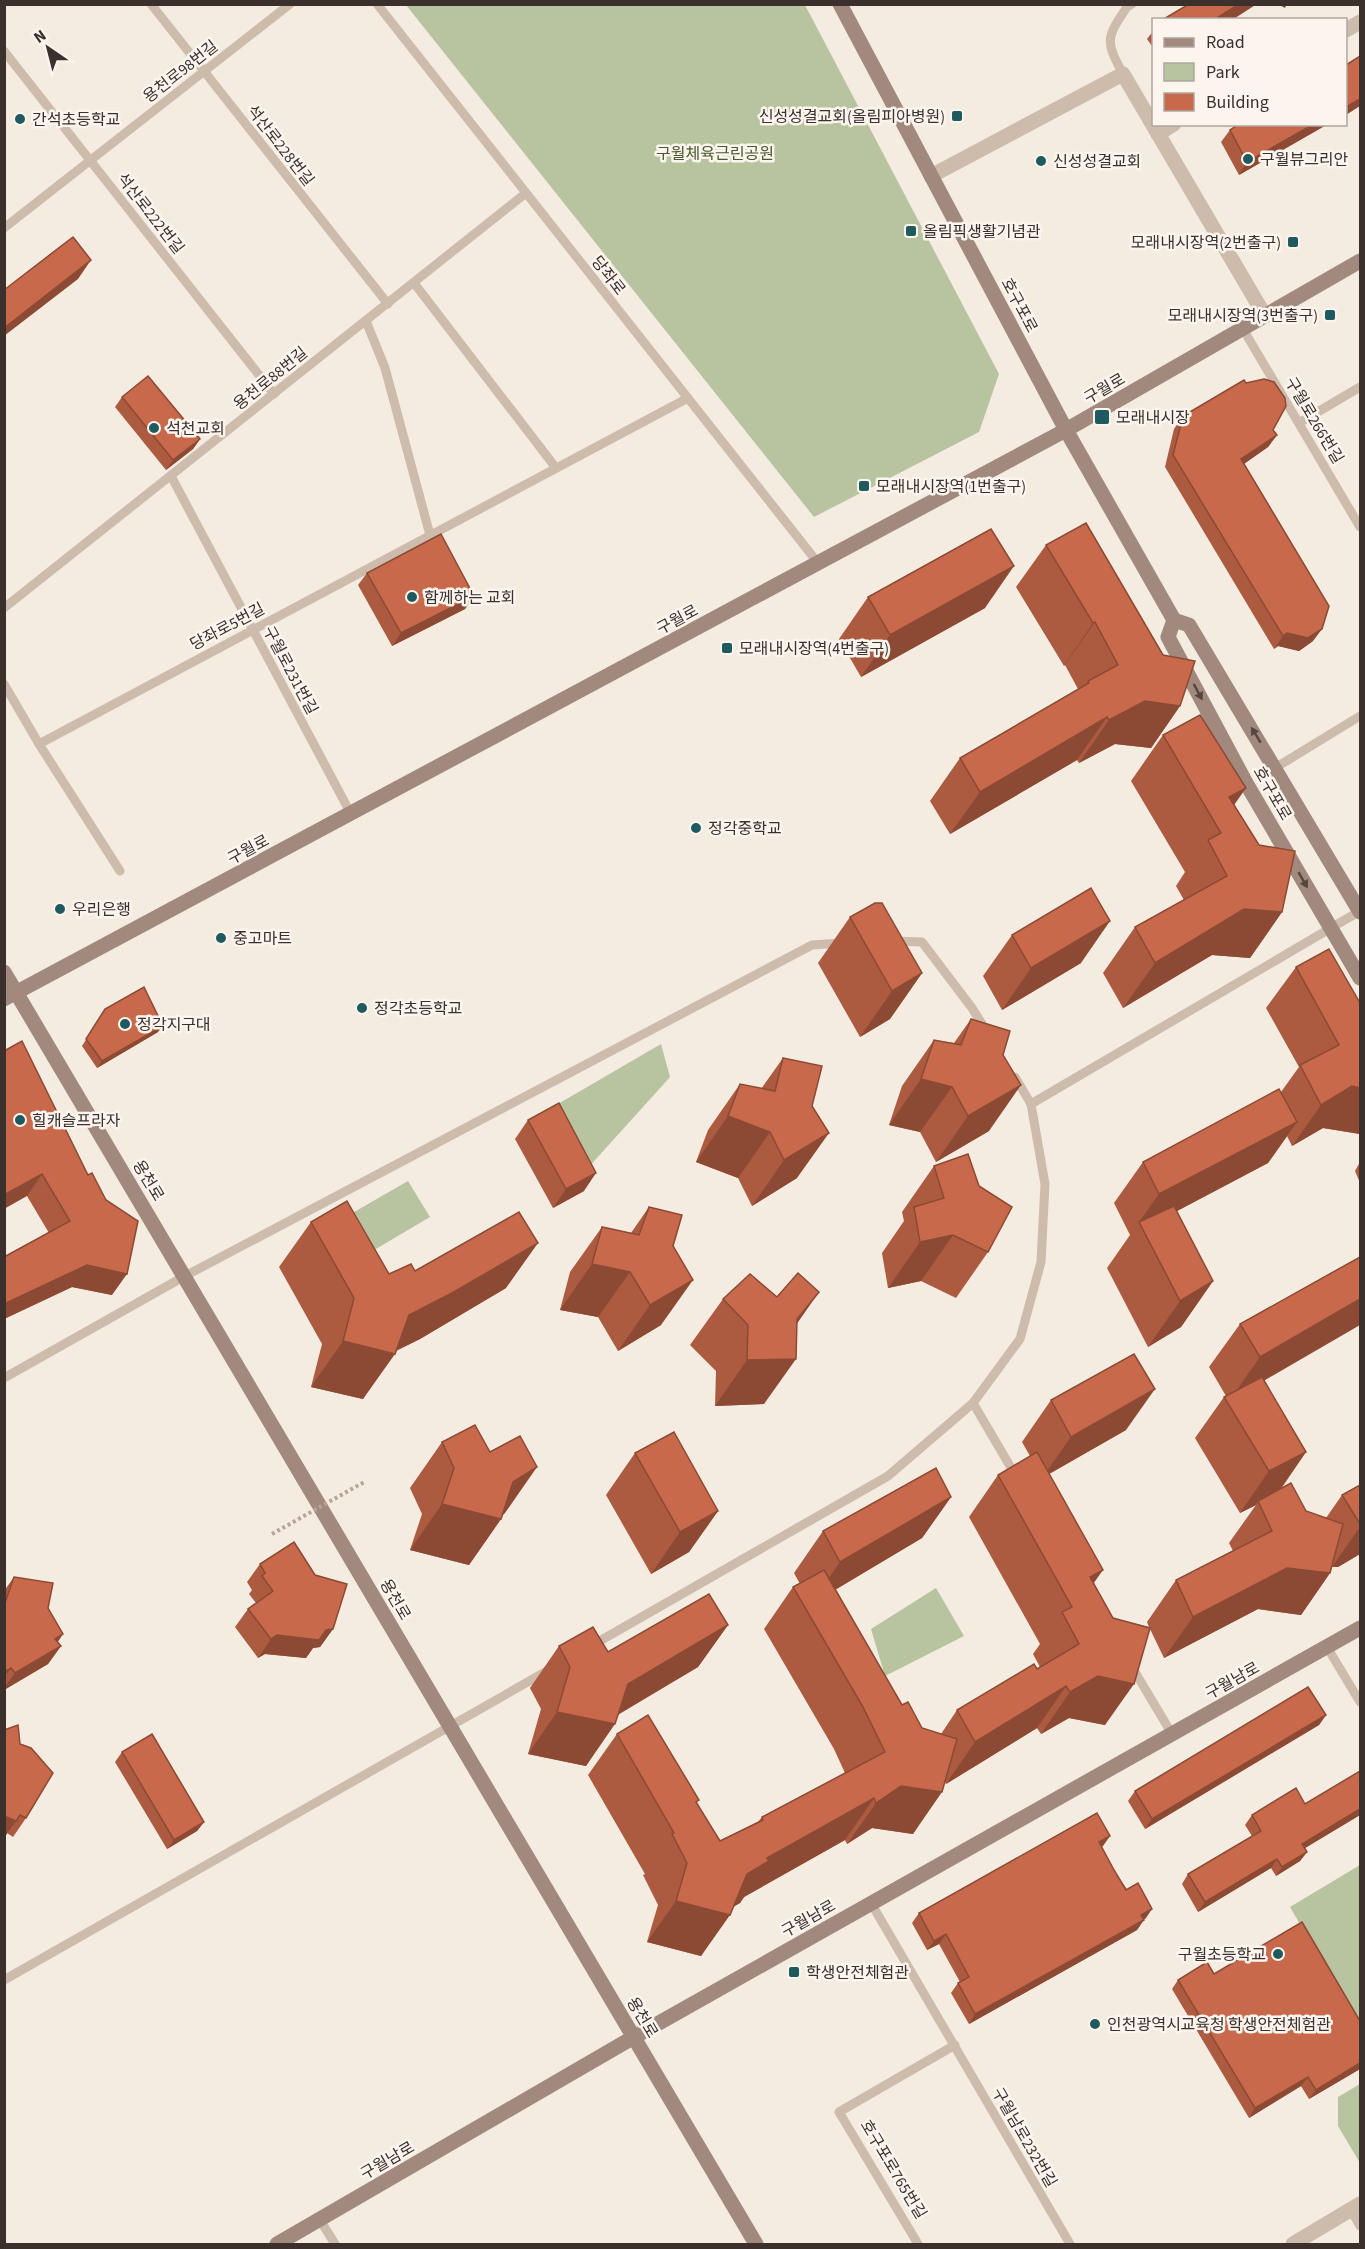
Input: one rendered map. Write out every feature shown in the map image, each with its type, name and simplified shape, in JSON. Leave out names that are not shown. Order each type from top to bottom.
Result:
[{"type":"main road","name":"호구포로","points":[[840,4],[1066,430],[1174,620],[1189,625],[1360,912]]},
{"type":"main road","name":"구월로","points":[[10,996],[1066,430],[1360,261]]},
{"type":"main road","name":"호구포로","points":[[1174,620],[1168,637],[1246,783],[1360,978]]},
{"type":"main road","name":"용천로","points":[[4,972],[10,996],[185,1276],[756,2244]]},
{"type":"main road","name":"구월남로","points":[[277,2244],[634,2037],[1360,1628]]},
{"type":"street","points":[[931,176],[1123,74],[1152,124]]},
{"type":"street","points":[[1153,126],[1265,316]]},
{"type":"street","points":[[1158,134],[1171,126]]},
{"type":"street","points":[[1293,2244],[1356,2206]]},
{"type":"lane","name":"석산로228번길","points":[[151,4],[388,304]]},
{"type":"lane","name":"용천로98번길","points":[[4,228],[290,4]]},
{"type":"lane","name":"당좌로","points":[[377,4],[819,563]]},
{"type":"lane","points":[[1123,74],[1110,50],[1111,31],[1127,7],[1132,4]]},
{"type":"lane","name":"석산로222번길","points":[[4,51],[274,394]]},
{"type":"lane","name":"용천로88번길","points":[[4,608],[526,193]]},
{"type":"lane","points":[[414,283],[556,468]]},
{"type":"lane","points":[[366,321],[385,368],[430,535]]},
{"type":"lane","name":"구월로266번길","points":[[1243,329],[1360,526]]},
{"type":"lane","points":[[1299,423],[1360,387]]},
{"type":"lane","name":"당좌로5번길","points":[[39,744],[688,398]]},
{"type":"lane","name":"구월로231번길","points":[[171,476],[351,814]]},
{"type":"lane","points":[[4,684],[39,744],[120,871]]},
{"type":"lane","points":[[1275,768],[1360,716]]},
{"type":"lane","points":[[1031,1104],[1330,927],[1360,912]]},
{"type":"lane","points":[[882,940],[922,942],[972,1008],[990,1037]]},
{"type":"lane","points":[[4,1378],[185,1276],[812,945],[852,942]]},
{"type":"lane","points":[[583,1651],[888,1476],[973,1403],[1020,1339],[1041,1262],[1045,1184],[1031,1104],[1008,1065]]},
{"type":"lane","points":[[973,1403],[1020,1482]]},
{"type":"lane","points":[[1327,1647],[1360,1702]]},
{"type":"lane","points":[[1126,1657],[1172,1734]]},
{"type":"lane","points":[[4,1980],[552,1668]]},
{"type":"lane","name":"구월남로232번길","points":[[871,1903],[1070,2244]]},
{"type":"lane","name":"호구포로765번길","points":[[918,2244],[839,2112],[955,2045]]},
{"type":"lane","points":[[1356,2206],[1360,2226]]},
{"type":"lane","points":[[320,2220],[335,2244]]},
{"type":"path","points":[[272,1534],[366,1482]]},
{"type":"green space","name":"구월체육근린공원","points":[[406,5],[805,5],[999,374],[979,432],[814,517]]},
{"type":"green space","points":[[661,1044],[670,1077],[587,1169],[558,1104]]},
{"type":"green space","points":[[408,1181],[430,1217],[364,1256],[342,1219]]},
{"type":"green space","points":[[936,1588],[964,1636],[885,1676],[871,1629]]},
{"type":"green space","points":[[1360,1865],[1360,2028],[1290,1907]]},
{"type":"green space","points":[[1360,2084],[1360,2163],[1338,2126],[1338,2097]]},
{"type":"building","points":[[1189,4],[1239,4],[1217,18],[1165,18]]},
{"type":"building","name":"구월뷰그리안","points":[[1360,56],[1360,99],[1347,106],[1347,64]]},
{"type":"building","points":[[1236,126],[1310,126],[1247,162],[1230,130]]},
{"type":"building","points":[[73,237],[91,260],[4,328],[4,290]]},
{"type":"building","name":"석천교회","points":[[148,376],[200,439],[173,460],[122,397]]},
{"type":"building","points":[[1264,379],[1274,382],[1285,398],[1286,406],[1273,430],[1277,435],[1241,459],[1329,606],[1322,629],[1308,638],[1287,633],[1283,636],[1173,455],[1183,416],[1244,380],[1246,383]]},
{"type":"building","points":[[1086,523],[1163,655],[1195,661],[1180,706],[1145,701],[1109,720],[1107,717],[980,792],[960,758],[1118,665],[1095,622],[1093,623],[1046,545]]},
{"type":"building","points":[[991,529],[1014,566],[890,635],[868,597]]},
{"type":"building","name":"함께하는 교회","points":[[441,534],[474,596],[401,633],[367,573]]},
{"type":"building","points":[[1200,715],[1246,788],[1229,797],[1259,845],[1295,851],[1282,912],[1244,909],[1155,963],[1135,927],[1227,876],[1208,840],[1221,833],[1163,735]]},
{"type":"building","points":[[1091,888],[1110,921],[1031,968],[1012,935]]},
{"type":"building","points":[[875,903],[882,903],[922,973],[892,991],[850,917]]},
{"type":"building","points":[[1329,949],[1360,1003],[1360,1088],[1352,1086],[1321,1105],[1300,1065],[1339,1045],[1296,967]]},
{"type":"building","name":"정각지구대","points":[[144,987],[163,1026],[102,1061],[86,1039],[105,1009]]},
{"type":"building","points":[[971,1019],[1010,1031],[1003,1055],[1021,1085],[968,1116],[952,1087],[921,1079],[934,1040],[961,1045]]},
{"type":"building","points":[[22,1041],[88,1175],[92,1173],[106,1200],[138,1221],[127,1274],[87,1265],[4,1304],[4,1257],[70,1221],[42,1174],[4,1195],[4,1051]]},
{"type":"building","points":[[783,1058],[822,1066],[812,1106],[829,1133],[784,1160],[770,1132],[728,1116],[740,1084],[775,1091]]},
{"type":"building","points":[[1279,1089],[1297,1122],[1159,1194],[1143,1162]]},
{"type":"building","points":[[559,1103],[596,1173],[566,1189],[528,1120]]},
{"type":"building","points":[[968,1154],[979,1186],[1012,1207],[988,1252],[953,1235],[920,1242],[914,1207],[944,1198],[934,1166]]},
{"type":"building","points":[[347,1201],[389,1274],[411,1264],[415,1271],[519,1212],[538,1243],[409,1315],[395,1354],[343,1341],[354,1298],[311,1222]]},
{"type":"building","points":[[1174,1206],[1213,1281],[1180,1301],[1139,1222]]},
{"type":"building","points":[[649,1207],[682,1215],[673,1246],[693,1280],[650,1305],[630,1272],[592,1264],[602,1227],[639,1235]]},
{"type":"building","points":[[1360,1257],[1360,1299],[1260,1357],[1240,1324]]},
{"type":"building","points":[[798,1273],[819,1292],[797,1319],[796,1359],[747,1360],[748,1325],[723,1299],[750,1274],[777,1297]]},
{"type":"building","points":[[1134,1354],[1155,1389],[1071,1437],[1051,1400]]},
{"type":"building","points":[[1262,1377],[1306,1452],[1269,1471],[1224,1397]]},
{"type":"building","points":[[475,1425],[490,1452],[520,1436],[537,1467],[513,1482],[501,1519],[442,1504],[454,1468],[442,1442]]},
{"type":"building","points":[[674,1432],[718,1511],[680,1532],[635,1453]]},
{"type":"building","points":[[1037,1452],[1103,1570],[1090,1577],[1113,1618],[1150,1628],[1134,1684],[1098,1676],[1070,1692],[1066,1686],[975,1742],[957,1710],[1034,1664],[1037,1669],[1079,1644],[1062,1612],[1072,1607],[998,1475]]},
{"type":"building","points":[[936,1468],[951,1497],[840,1562],[823,1531]]},
{"type":"building","points":[[1291,1483],[1306,1511],[1343,1524],[1330,1573],[1287,1568],[1193,1617],[1176,1580],[1272,1531],[1258,1501]]},
{"type":"building","points":[[1360,1485],[1360,1524],[1342,1495]]},
{"type":"building","points":[[294,1542],[315,1575],[347,1584],[333,1629],[326,1630],[319,1640],[277,1635],[271,1639],[248,1609],[273,1591],[262,1576],[265,1573],[260,1564]]},
{"type":"building","points":[[824,1570],[902,1705],[908,1702],[922,1728],[957,1739],[942,1792],[901,1786],[876,1803],[874,1798],[767,1858],[769,1861],[747,1874],[730,1915],[676,1901],[687,1863],[672,1834],[674,1833],[617,1734],[648,1715],[699,1800],[696,1802],[720,1841],[763,1820],[762,1817],[885,1752],[863,1707],[793,1587]]},
{"type":"building","points":[[14,1577],[53,1583],[48,1608],[63,1634],[55,1639],[61,1646],[15,1673],[11,1668],[6,1671],[4,1669],[4,1606]]},
{"type":"building","points":[[709,1594],[728,1625],[628,1684],[615,1724],[557,1712],[570,1667],[559,1646],[593,1627],[608,1652]]},
{"type":"building","points":[[1308,1687],[1326,1715],[1152,1819],[1135,1791]]},
{"type":"building","points":[[18,1725],[20,1744],[31,1748],[53,1773],[26,1818],[20,1815],[16,1821],[4,1816],[4,1730]]},
{"type":"building","points":[[152,1734],[204,1822],[174,1840],[122,1752]]},
{"type":"building","points":[[1360,1771],[1360,1809],[1302,1844],[1307,1852],[1282,1867],[1277,1859],[1205,1902],[1188,1874],[1261,1831],[1252,1815],[1296,1788],[1305,1804]]},
{"type":"building","points":[[1097,1813],[1110,1836],[1099,1842],[1114,1870],[1126,1890],[1138,1883],[1152,1909],[1141,1915],[1144,1920],[975,2014],[958,1983],[969,1977],[946,1934],[934,1941],[919,1913]]},
{"type":"building","points":[[1302,1922],[1360,2021],[1360,2063],[1316,2090],[1308,2077],[1255,2108],[1178,1980],[1207,1962],[1214,1974]]},
{"type":"place","name":"신성성결교회(올림피아병원)","points":[[957,116]]},
{"type":"place","name":"간석초등학교","points":[[20,119]]},
{"type":"place","name":"구월뷰그리안","points":[[1248,159]]},
{"type":"place","name":"신성성결교회","points":[[1041,161]]},
{"type":"place","name":"올림픽생활기념관","points":[[911,231]]},
{"type":"place","name":"모래내시장역(2번출구)","points":[[1293,242]]},
{"type":"place","name":"모래내시장역(3번출구)","points":[[1330,315]]},
{"type":"place","name":"모래내시장","points":[[1102,417]]},
{"type":"place","name":"석천교회","points":[[154,428]]},
{"type":"place","name":"모래내시장역(1번출구)","points":[[864,486]]},
{"type":"place","name":"함께하는 교회","points":[[412,597]]},
{"type":"place","name":"모래내시장역(4번출구)","points":[[727,648]]},
{"type":"place","name":"정각중학교","points":[[696,828]]},
{"type":"place","name":"우리은행","points":[[60,909]]},
{"type":"place","name":"중고마트","points":[[221,938]]},
{"type":"place","name":"정각초등학교","points":[[362,1008]]},
{"type":"place","name":"정각지구대","points":[[125,1024]]},
{"type":"place","name":"힐캐슬프라자","points":[[20,1120]]},
{"type":"place","name":"구월초등학교","points":[[1278,1954]]},
{"type":"place","name":"학생안전체험관","points":[[794,1972]]},
{"type":"place","name":"인천광역시교육청 학생안전체험관","points":[[1095,2024]]}]
